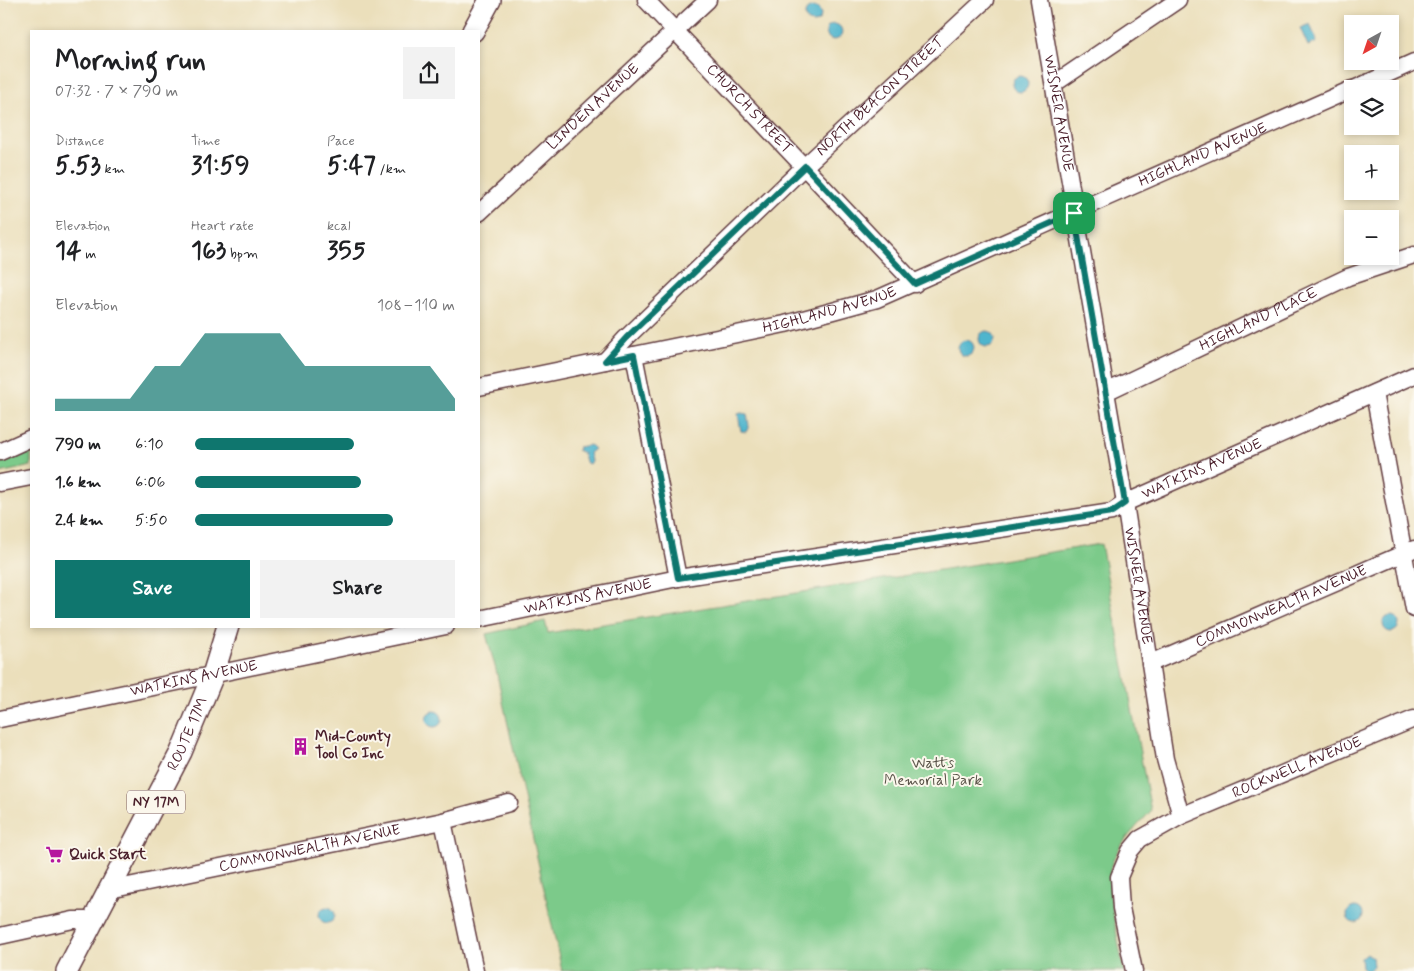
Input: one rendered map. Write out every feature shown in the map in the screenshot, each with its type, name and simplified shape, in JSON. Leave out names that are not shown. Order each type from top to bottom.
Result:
[{"type":"main road","points":[[474,30],[490,0]]},
{"type":"main road","name":"ROUTE 17M","points":[[67,971],[177,760],[213,674],[227,628]]},
{"type":"street","name":"CHURCH STREET","points":[[646,0],[915,284]]},
{"type":"street","name":"LINDEN AVENUE","points":[[480,212],[708,0]]},
{"type":"street","name":"NORTH BEACON STREET","points":[[605,361],[626,338],[805,166],[985,0]]},
{"type":"street","name":"WISNER AVENUE","points":[[1039,0],[1125,503],[1165,759],[1181,816]]},
{"type":"street","points":[[1054,84],[1178,0]]},
{"type":"street","name":"HIGHLAND AVENUE","points":[[1373,80],[1414,62]]},
{"type":"street","name":"HIGHLAND AVENUE","points":[[480,387],[830,313],[877,299],[915,284],[1344,93]]},
{"type":"street","name":"HIGHLAND PLACE","points":[[1106,392],[1348,278],[1414,255]]},
{"type":"street","points":[[634,355],[678,578]]},
{"type":"street","name":"WATKINS AVENUE","points":[[480,620],[678,578],[1112,512],[1125,503],[1414,375]]},
{"type":"street","points":[[1374,393],[1409,552],[1414,609]]},
{"type":"street","points":[[0,452],[30,438]]},
{"type":"street","points":[[0,483],[30,477]]},
{"type":"street","name":"COMMONWEALTH AVENUE","points":[[1151,663],[1409,552]]},
{"type":"street","name":"WATKINS AVENUE","points":[[0,719],[436,628]]},
{"type":"street","name":"ROCKWELL AVENUE","points":[[1134,971],[1121,908],[1119,877],[1130,851],[1140,838],[1181,816],[1414,719]]},
{"type":"street","name":"COMMONWEALTH AVENUE","points":[[109,890],[443,821],[509,803]]},
{"type":"street","points":[[443,821],[473,971]]},
{"type":"street","points":[[0,936],[73,920],[94,920]]},
{"type":"green space","points":[[30,448],[30,466],[0,473],[0,463]]},
{"type":"green space","name":"Watts Memorial Park","points":[[1101,544],[1151,811],[1119,849],[1110,872],[1111,899],[1124,971],[562,971],[496,670],[486,634],[545,621],[548,633]]},
{"type":"water","points":[[810,7],[816,7],[821,12],[819,21],[810,23],[805,18],[805,12]]},
{"type":"water","points":[[831,24],[837,24],[842,29],[840,38],[831,40],[826,35],[826,29]]},
{"type":"water","points":[[1310,24],[1317,42],[1308,46],[1300,28]]},
{"type":"water","points":[[1020,76],[1026,78],[1028,84],[1026,90],[1020,92],[1014,90],[1012,84],[1014,78]]},
{"type":"water","points":[[987,331],[993,333],[995,339],[993,345],[987,347],[981,345],[979,339],[981,333]]},
{"type":"water","points":[[966,340],[972,342],[974,348],[972,354],[966,356],[960,354],[958,348],[960,342]]},
{"type":"water","points":[[738,414],[747,414],[749,426],[746,432],[741,431]]},
{"type":"water","points":[[590,445],[594,449],[589,453],[591,461],[589,464],[585,462],[583,453],[577,450],[578,447]]},
{"type":"water","points":[[1391,616],[1399,624],[1391,632],[1383,624]]},
{"type":"water","points":[[434,711],[440,713],[442,719],[440,725],[434,727],[428,725],[426,719],[428,713]]},
{"type":"water","points":[[327,907],[333,909],[335,915],[333,921],[327,923],[321,921],[319,915],[321,909]]},
{"type":"water","points":[[1355,907],[1363,915],[1355,923],[1347,915]]},
{"type":"water","points":[[1367,953],[1372,957],[1373,966],[1370,970],[1366,971],[1362,968],[1361,958]]},
{"type":"place","name":"Mid-County Tool Co Inc","points":[[301,746]]},
{"type":"place","name":"Quick Start","points":[[55,855]]},
{"type":"route","points":[[805,166],[915,284],[1074,213],[1125,503],[1112,512],[678,578],[654,466],[634,355],[605,361],[626,338],[805,166]]}]
